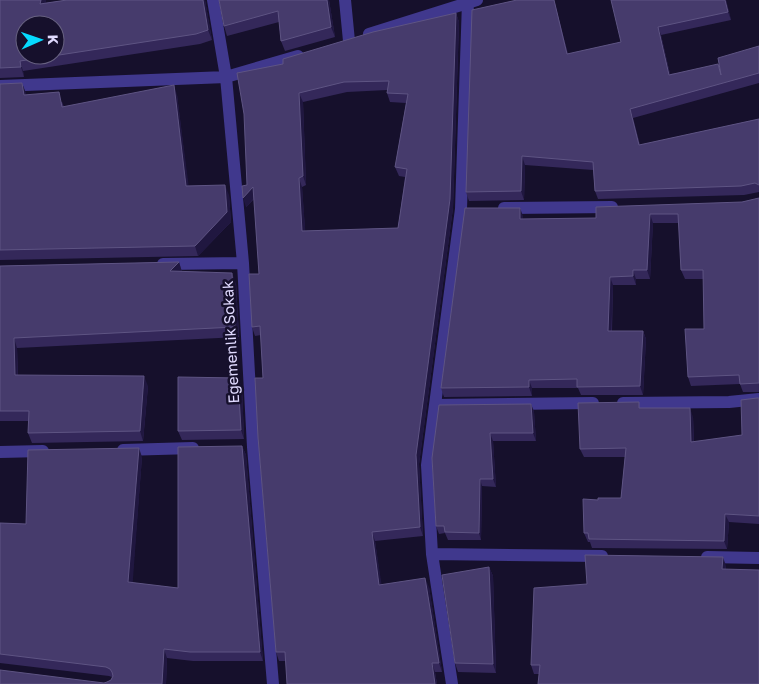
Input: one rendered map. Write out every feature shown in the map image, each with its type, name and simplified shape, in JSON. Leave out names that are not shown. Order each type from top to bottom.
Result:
[{"type":"street","name":"Egemenlik Sokak","points":[[213,0],[226,77],[243,263],[248,447],[273,684]]},
{"type":"street","points":[[345,0],[344,42],[472,1],[466,209],[427,465],[432,554],[452,684]]},
{"type":"street","points":[[0,86],[226,77],[311,52]]},
{"type":"street","points":[[491,208],[620,207]]},
{"type":"street","points":[[156,265],[243,263]]},
{"type":"street","points":[[436,405],[729,402],[759,399]]},
{"type":"street","points":[[107,450],[205,448]]},
{"type":"street","points":[[0,452],[58,451]]},
{"type":"street","points":[[432,554],[610,556]]},
{"type":"street","points":[[700,557],[759,558]]},
{"type":"building","points":[[0,0],[41,0],[40,4],[67,0],[203,0],[208,30],[196,34],[65,54],[65,15],[15,15],[15,65],[21,65],[21,67],[0,68]]},
{"type":"building","points":[[219,0],[327,0],[331,27],[281,41],[278,11],[224,26]]},
{"type":"building","points":[[517,0],[554,0],[567,54],[621,42],[611,0],[725,0],[728,12],[658,27],[669,75],[718,64],[721,75],[718,58],[759,46],[759,73],[630,109],[639,145],[759,119],[759,185],[755,183],[741,186],[595,191],[593,162],[522,156],[521,191],[466,192],[472,10]]},
{"type":"building","points":[[456,13],[450,199],[416,455],[420,527],[372,532],[379,585],[425,578],[439,663],[432,663],[435,684],[287,684],[285,652],[276,652],[258,437],[255,378],[263,378],[260,326],[252,327],[249,274],[259,274],[253,187],[243,198],[242,186],[247,185],[244,114],[237,73],[283,64],[283,59],[373,32]],"holes":[[[389,81],[387,93],[408,94],[395,167],[407,169],[398,228],[302,231],[299,178],[303,176],[299,93],[344,82]]]},
{"type":"building","points":[[22,83],[24,95],[59,92],[62,107],[174,85],[186,186],[225,185],[227,212],[195,246],[0,250],[0,84]]},
{"type":"building","points":[[759,198],[759,383],[740,384],[739,375],[688,377],[685,329],[704,329],[703,270],[681,270],[678,214],[650,214],[647,270],[633,270],[633,276],[610,277],[608,331],[643,331],[640,386],[577,387],[577,379],[529,380],[529,387],[441,388],[465,208],[520,208],[520,219],[596,218],[596,207],[742,202]]},
{"type":"building","points":[[179,262],[170,271],[232,273],[235,327],[14,338],[15,375],[144,376],[140,431],[28,433],[29,411],[0,411],[0,266]]},
{"type":"building","points":[[178,377],[238,378],[241,430],[178,431]]},
{"type":"building","points":[[759,398],[759,516],[725,514],[724,541],[589,539],[588,533],[584,533],[583,499],[621,498],[626,448],[580,449],[578,403],[639,402],[639,408],[690,408],[691,442],[742,435],[741,400]]},
{"type":"building","points":[[531,404],[533,433],[490,433],[493,479],[480,479],[479,533],[445,532],[444,526],[436,526],[432,458],[439,405]]},
{"type":"building","points":[[242,446],[260,652],[190,652],[164,649],[162,684],[0,684],[0,670],[104,683],[111,680],[113,676],[110,669],[106,667],[0,654],[0,523],[26,524],[28,450],[139,448],[128,582],[178,588],[178,447]]},
{"type":"building","points":[[585,555],[723,557],[722,569],[759,570],[759,684],[538,684],[540,665],[531,665],[534,588],[587,584]]},
{"type":"building","points":[[489,567],[493,664],[455,663],[442,575]]}]
